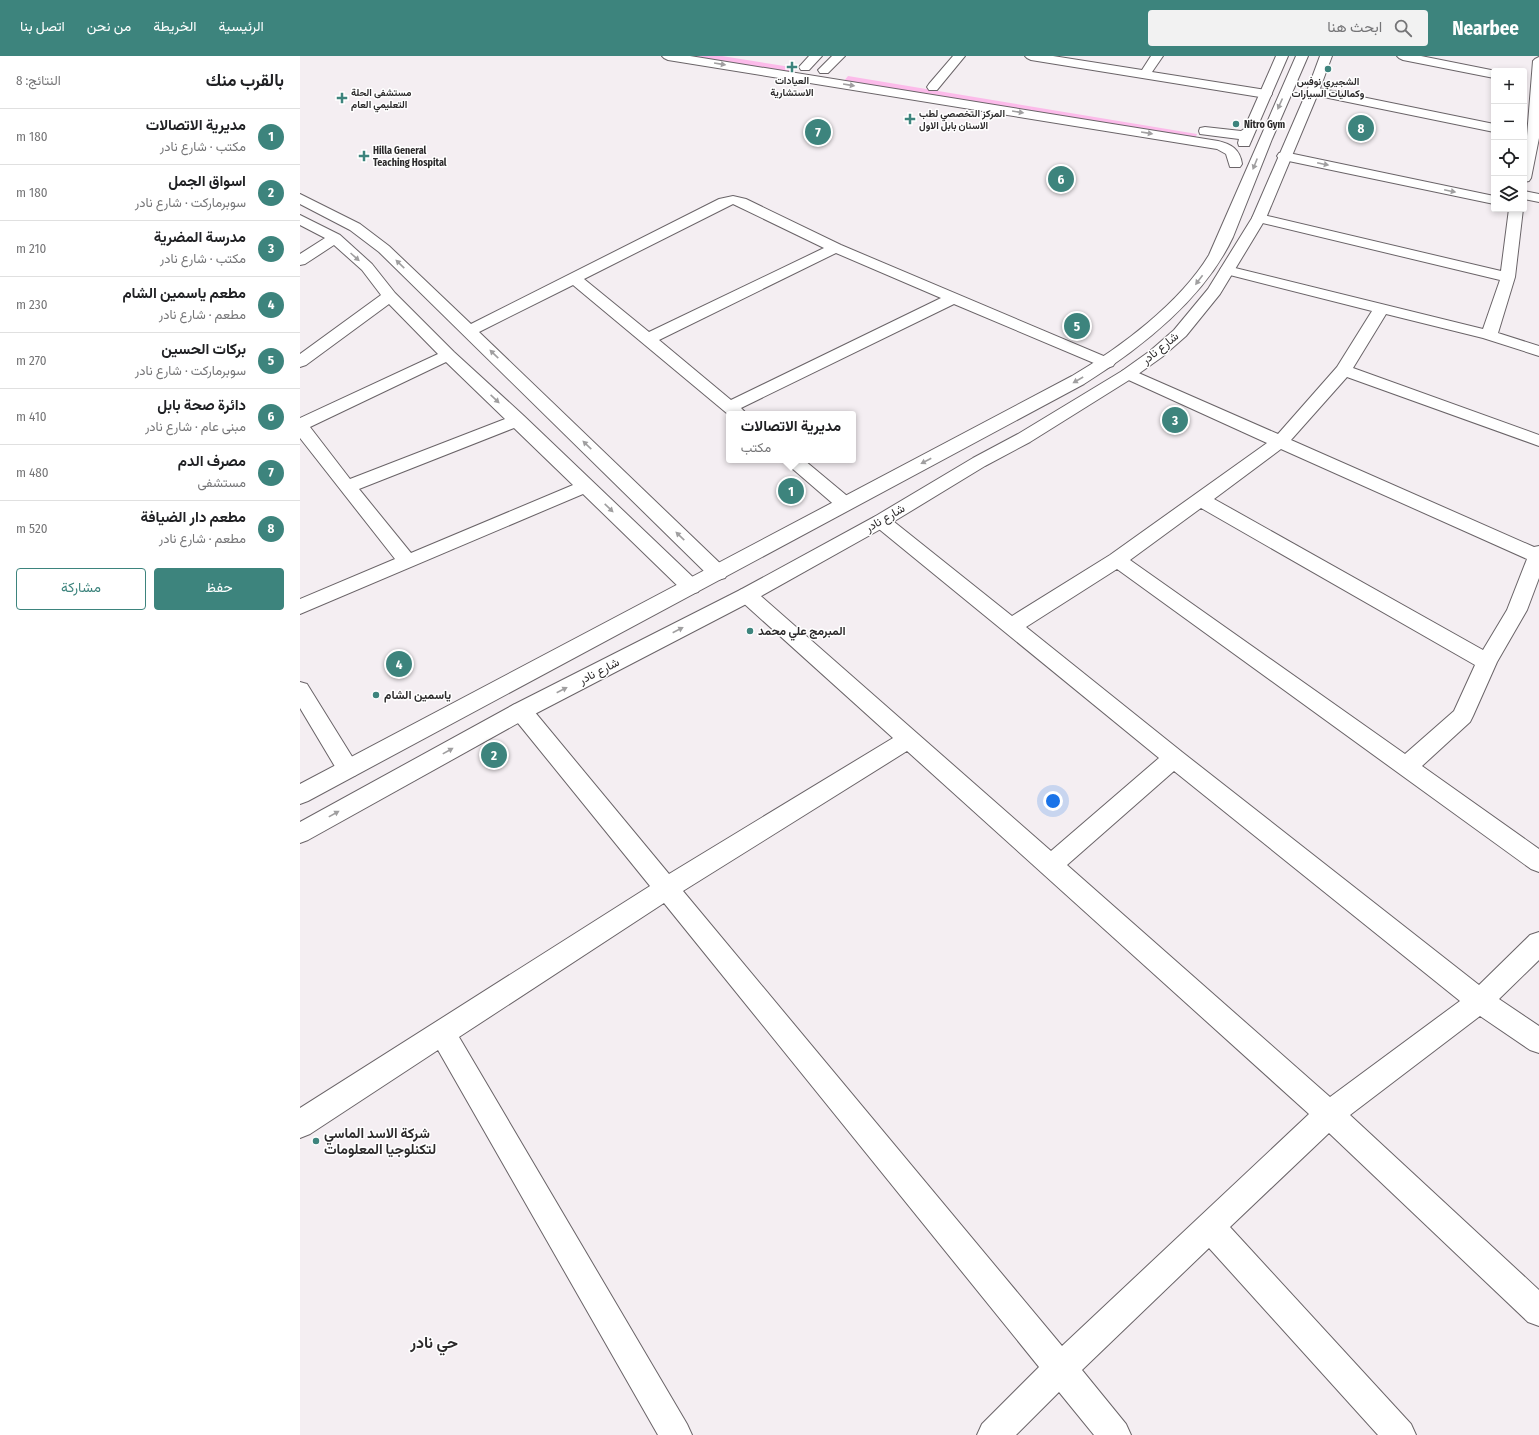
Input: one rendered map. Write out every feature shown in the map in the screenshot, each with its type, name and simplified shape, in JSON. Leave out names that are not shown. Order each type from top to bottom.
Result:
[{"type":"street","points":[[668,56],[1200,136],[1241,135],[1250,130]]},
{"type":"street","points":[[742,56],[933,87],[1200,136],[1230,150],[1234,154],[1235,164],[1244,183],[1242,193]]},
{"type":"street","points":[[804,66],[816,56]]},
{"type":"street","points":[[824,70],[839,56]]},
{"type":"street","points":[[933,87],[959,56]]},
{"type":"street","points":[[1031,56],[1266,94]]},
{"type":"street","points":[[1145,74],[1157,56]]},
{"type":"street","points":[[1235,164],[1238,153],[1250,130],[1282,56]]},
{"type":"street","name":"شارع نادر","points":[[300,795],[1002,421],[1107,363],[1145,334],[1197,284],[1223,242],[1242,193],[1302,56]]},
{"type":"street","name":"شارع نادر","points":[[300,833],[521,711],[747,595],[882,521],[979,462],[1024,438],[1128,374],[1156,354],[1180,333],[1199,312],[1259,218],[1293,148],[1326,56]]},
{"type":"street","points":[[1403,56],[1491,73]]},
{"type":"street","points":[[1524,176],[1532,136],[1533,82],[1539,61]]},
{"type":"street","points":[[1313,91],[1491,127]]},
{"type":"street","points":[[1293,148],[1491,199]]},
{"type":"street","points":[[1418,171],[1491,187]]},
{"type":"street","points":[[300,198],[355,227],[384,248],[718,572]]},
{"type":"street","points":[[1527,198],[1535,205]]},
{"type":"street","points":[[429,334],[431,330],[441,324],[450,322],[466,327],[574,278],[724,202],[733,200],[741,202],[836,248],[1107,363]]},
{"type":"street","points":[[1489,335],[1508,277],[1516,212]]},
{"type":"street","points":[[1259,218],[1508,277]]},
{"type":"street","points":[[300,219],[335,238],[367,267],[390,296],[448,355],[518,420],[691,587]]},
{"type":"street","points":[[300,261],[335,238]]},
{"type":"street","points":[[648,339],[836,248]]},
{"type":"street","points":[[1227,270],[1489,335],[1539,351]]},
{"type":"street","points":[[574,278],[734,411],[954,298]]},
{"type":"street","points":[[300,362],[390,296]]},
{"type":"street","points":[[412,318],[428,319],[438,316],[446,308]]},
{"type":"street","points":[[1011,626],[1117,560],[1281,441],[1344,370],[1382,309]]},
{"type":"street","points":[[408,562],[300,426],[448,355]]},
{"type":"street","points":[[1344,370],[1539,441]]},
{"type":"street","points":[[1128,374],[1538,555],[1517,610],[1487,662],[1462,716],[1406,767]]},
{"type":"street","points":[[347,487],[518,420]]},
{"type":"street","points":[[1002,421],[1005,430],[1010,434],[1024,438]]},
{"type":"street","points":[[955,446],[969,450],[978,458],[979,462]]},
{"type":"street","points":[[797,463],[845,504]]},
{"type":"street","points":[[300,607],[586,486]]},
{"type":"street","points":[[1200,499],[1487,662]]},
{"type":"street","points":[[882,521],[1174,758],[1480,1001],[1539,1041]]},
{"type":"street","points":[[666,563],[674,564],[685,561],[697,552]]},
{"type":"street","points":[[1117,560],[1539,862]]},
{"type":"street","points":[[747,595],[1329,1114],[1539,1311]]},
{"type":"street","points":[[300,690],[348,769]]},
{"type":"street","points":[[521,711],[1115,1435]]},
{"type":"street","points":[[300,1124],[667,888],[908,740]]},
{"type":"street","points":[[1051,865],[1174,758]]},
{"type":"street","points":[[993,1435],[1061,1368],[1329,1114],[1480,1001],[1539,943]]},
{"type":"street","points":[[442,1033],[676,1435]]},
{"type":"street","points":[[1210,1227],[1400,1435]]},
{"type":"shaded area","points":[[692,56],[722,56],[797,68],[793,73]]},
{"type":"shaded area","points":[[848,76],[1197,134],[1195,139],[844,81]]},
{"type":"place","name":"العيادات الاستشارية","points":[[792,67]]},
{"type":"place","name":"الشجيري نوفس وكماليات السيارات","points":[[1328,69]]},
{"type":"place","name":"مستشفى الحلة التعليمي العام","points":[[342,98]]},
{"type":"place","name":"المركز التخصصي لطب الاسنان بابل الاول","points":[[910,119]]},
{"type":"place","name":"Nitro Gym","points":[[1236,124]]},
{"type":"place","name":"مطعم دار الضيافة","points":[[1361,128]]},
{"type":"place","name":"مصرف الدم","points":[[818,132]]},
{"type":"place","name":"Hilla General Teaching Hospital","points":[[364,156]]},
{"type":"place","name":"دائرة صحة بابل","points":[[1061,179]]},
{"type":"place","name":"بركات الحسين","points":[[1077,326]]},
{"type":"place","name":"مدرسة المضرية","points":[[1175,420]]},
{"type":"place","name":"مديرية الاتصالات","points":[[791,491]]},
{"type":"place","name":"المبرمج علي محمد","points":[[750,631]]},
{"type":"place","name":"مطعم ياسمين الشام","points":[[399,664]]},
{"type":"place","name":"ياسمين الشام","points":[[376,695]]},
{"type":"place","name":"اسواق الجمل","points":[[494,755]]},
{"type":"place","name":"شركة الاسد الماسي لتكنلوجيا المعلومات","points":[[316,1141]]},
{"type":"district","name":"حي نادر","points":[[434,1342]]}]
